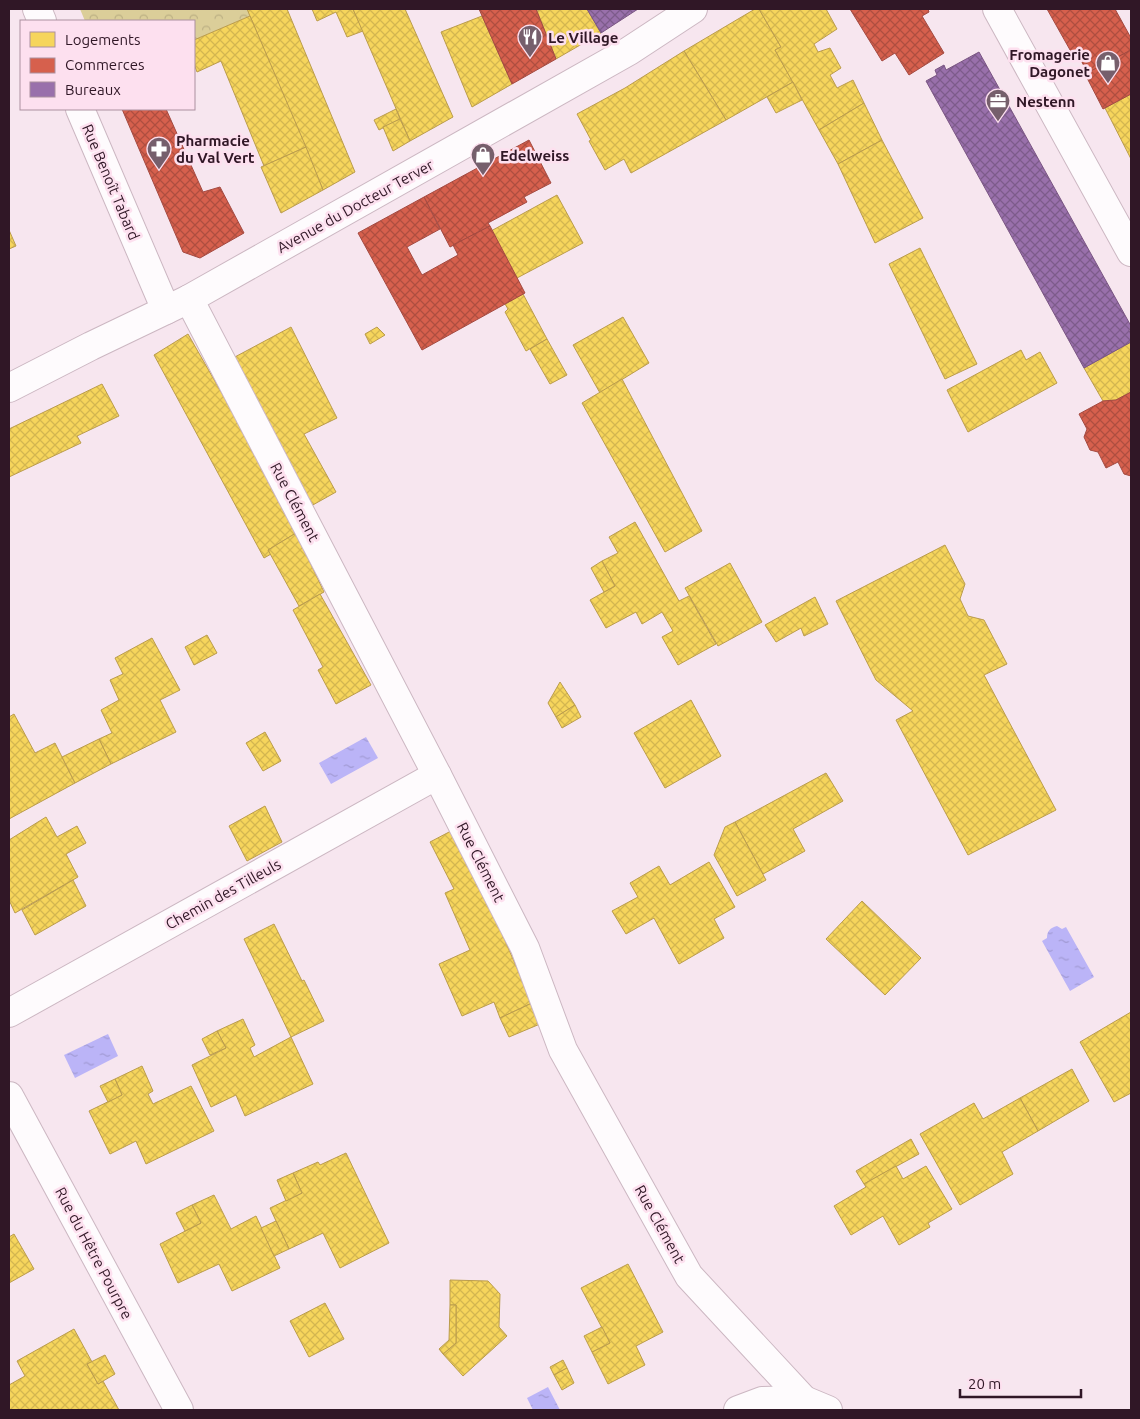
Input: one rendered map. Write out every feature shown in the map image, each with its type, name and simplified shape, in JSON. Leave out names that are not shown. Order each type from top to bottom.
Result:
[{"type":"street","name":"Avenue du Docteur Terver","points":[[9,388],[177,305],[629,52],[693,9]]},
{"type":"street","points":[[997,9],[1131,252]]},
{"type":"street","name":"Rue Benoît Tabard","points":[[80,110],[143,256],[177,305]]},
{"type":"street","name":"Rue Clément","points":[[177,305],[437,775],[525,948],[563,1050],[689,1276],[816,1405]]},
{"type":"street","name":"Chemin des Tilleuls","points":[[9,1013],[437,775]]},
{"type":"street","name":"Rue du Hêtre Pourpre","points":[[9,1096],[178,1410]]},
{"type":"street","points":[[738,1410],[762,1401],[816,1405]]},
{"type":"green space","points":[[80,9],[247,9],[250,16],[195,40],[195,20],[85,20]]},
{"type":"water","points":[[366,737],[378,758],[331,784],[319,763]]},
{"type":"water","points":[[1057,926],[1062,929],[1066,927],[1094,977],[1070,991],[1042,941],[1047,938],[1049,930]]},
{"type":"water","points":[[108,1034],[118,1056],[75,1078],[64,1055]]},
{"type":"water","points":[[548,1387],[560,1410],[533,1410],[527,1398]]},
{"type":"building: Logements","points":[[247,9],[287,9],[355,172],[323,190]]},
{"type":"building: Logements","points":[[312,9],[353,9],[363,31],[347,37],[336,12],[317,21]]},
{"type":"building: Logements","points":[[353,9],[405,9],[453,117],[410,141]]},
{"type":"building: Logements","points":[[541,9],[587,9],[601,33],[556,59],[537,11]]},
{"type":"building: Logements","points":[[755,9],[759,9],[781,47],[775,50],[793,82],[726,120],[684,51]]},
{"type":"building: Logements","points":[[759,9],[826,9],[837,29],[814,44],[818,52],[830,48],[841,68],[830,75],[837,88],[853,80],[864,103],[819,130],[775,50],[781,47]]},
{"type":"building: Logements","points":[[250,16],[306,147],[264,166],[221,61],[197,72],[195,67],[195,40]]},
{"type":"building: Logements","points":[[482,16],[512,84],[472,107],[441,32]]},
{"type":"building: Logements","points":[[684,51],[726,120],[631,173],[624,159],[605,170],[577,114],[625,88]]},
{"type":"building: Logements","points":[[793,82],[802,100],[776,113],[767,97]]},
{"type":"building: Logements","points":[[1131,94],[1131,159],[1105,108]]},
{"type":"building: Logements","points":[[864,103],[882,140],[838,164],[819,130]]},
{"type":"building: Logements","points":[[396,109],[400,119],[379,130],[374,120]]},
{"type":"building: Logements","points":[[400,119],[410,141],[393,151],[383,127]]},
{"type":"building: Logements","points":[[882,140],[923,218],[875,243],[838,164]]},
{"type":"building: Logements","points":[[306,147],[323,190],[281,213],[261,167]]},
{"type":"building: Logements","points":[[557,195],[583,243],[517,278],[491,231]]},
{"type":"building: Logements","points":[[9,230],[16,246],[9,249]]},
{"type":"building: Logements","points":[[920,248],[977,364],[945,379],[889,264]]},
{"type":"building: Logements","points":[[523,294],[547,339],[526,351],[505,312],[508,309],[505,304]]},
{"type":"building: Logements","points":[[623,317],[649,363],[600,393],[573,345]]},
{"type":"building: Logements","points":[[291,327],[337,418],[304,434],[336,492],[311,506],[233,358]]},
{"type":"building: Logements","points":[[377,327],[385,335],[370,344],[365,334]]},
{"type":"building: Logements","points":[[188,334],[245,434],[296,533],[268,550],[271,554],[264,558],[154,355]]},
{"type":"building: Logements","points":[[547,339],[567,375],[550,384],[530,349]]},
{"type":"building: Logements","points":[[1131,342],[1131,392],[1116,400],[1103,401],[1084,368]]},
{"type":"building: Logements","points":[[1021,350],[1026,360],[1040,352],[1057,383],[968,432],[947,390]]},
{"type":"building: Logements","points":[[622,379],[702,531],[665,552],[582,403]]},
{"type":"building: Logements","points":[[102,384],[119,416],[77,436],[81,443],[9,477],[9,429]]},
{"type":"building: Logements","points":[[635,522],[679,601],[689,596],[716,644],[678,665],[662,637],[673,631],[662,612],[642,624],[636,612],[606,628],[590,600],[615,586],[602,561],[618,553],[609,537]]},
{"type":"building: Logements","points":[[296,533],[324,592],[299,606],[268,550]]},
{"type":"building: Logements","points":[[945,545],[965,584],[960,599],[968,616],[984,620],[1007,664],[984,675],[1056,810],[968,855],[896,720],[913,711],[876,680],[836,601]]},
{"type":"building: Logements","points":[[602,561],[615,586],[604,592],[591,568]]},
{"type":"building: Logements","points":[[730,563],[762,622],[718,646],[685,588]]},
{"type":"building: Logements","points":[[320,594],[371,685],[336,704],[318,670],[323,667],[293,610]]},
{"type":"building: Logements","points":[[815,597],[828,624],[804,636],[801,628],[776,642],[765,625]]},
{"type":"building: Logements","points":[[207,635],[217,653],[194,665],[185,647]]},
{"type":"building: Logements","points":[[152,638],[180,690],[160,700],[176,732],[111,764],[99,739],[112,733],[101,710],[119,700],[110,680],[123,674],[115,658]]},
{"type":"building: Logements","points":[[560,682],[575,705],[556,717],[548,703]]},
{"type":"building: Logements","points":[[691,700],[721,756],[665,788],[634,733]]},
{"type":"building: Logements","points":[[575,705],[581,717],[562,728],[556,717]]},
{"type":"building: Logements","points":[[14,714],[35,753],[55,743],[75,783],[9,819],[9,717]]},
{"type":"building: Logements","points":[[265,732],[281,761],[263,771],[246,743]]},
{"type":"building: Logements","points":[[99,739],[111,764],[75,783],[62,757]]},
{"type":"building: Logements","points":[[826,773],[843,801],[793,829],[805,851],[763,874],[735,822]]},
{"type":"building: Logements","points":[[265,806],[282,842],[247,861],[229,826]]},
{"type":"building: Logements","points":[[46,817],[57,837],[77,826],[86,843],[66,854],[78,877],[15,913],[9,900],[9,840]]},
{"type":"building: Logements","points":[[735,822],[766,880],[737,896],[714,855],[725,827]]},
{"type":"building: Logements","points":[[451,831],[484,892],[532,1003],[500,1018],[494,1002],[462,1016],[439,964],[470,950],[445,893],[454,889],[430,842]]},
{"type":"building: Logements","points":[[709,862],[735,907],[714,919],[724,938],[679,964],[654,918],[626,934],[612,911],[638,897],[630,883],[659,866],[670,885]]},
{"type":"building: Logements","points":[[73,880],[86,906],[35,935],[22,910]]},
{"type":"building: Logements","points":[[862,901],[921,958],[885,995],[826,939]]},
{"type":"building: Logements","points":[[274,924],[324,1021],[291,1037],[244,939]]},
{"type":"building: Logements","points":[[532,1003],[540,1024],[509,1037],[500,1018]]},
{"type":"building: Logements","points":[[1131,1012],[1131,1093],[1114,1102],[1080,1042]]},
{"type":"building: Logements","points":[[243,1019],[255,1045],[250,1048],[254,1057],[291,1037],[313,1084],[245,1116],[236,1095],[211,1107],[192,1065],[226,1048],[217,1031]]},
{"type":"building: Logements","points":[[217,1031],[226,1048],[210,1055],[202,1039]]},
{"type":"building: Logements","points":[[142,1066],[153,1091],[148,1094],[153,1104],[191,1086],[214,1131],[146,1164],[136,1141],[110,1154],[89,1111],[122,1095],[115,1079]]},
{"type":"building: Logements","points":[[1072,1069],[1089,1101],[1038,1131],[1020,1098]]},
{"type":"building: Logements","points":[[115,1079],[122,1095],[108,1102],[100,1086]]},
{"type":"building: Logements","points":[[1020,1098],[1038,1131],[1002,1152],[1013,1174],[960,1205],[920,1134],[974,1103],[983,1119]]},
{"type":"building: Logements","points":[[911,1139],[919,1154],[864,1184],[856,1171]]},
{"type":"building: Logements","points":[[346,1153],[389,1243],[340,1268],[323,1233],[289,1249],[270,1208],[302,1193],[293,1173],[318,1162],[320,1165]]},
{"type":"building: Logements","points":[[896,1166],[903,1179],[926,1166],[952,1209],[928,1223],[930,1227],[899,1245],[883,1216],[851,1235],[834,1206],[866,1187],[864,1184]]},
{"type":"building: Logements","points":[[293,1173],[302,1193],[286,1201],[277,1180]]},
{"type":"building: Logements","points":[[214,1195],[231,1229],[256,1216],[280,1268],[232,1291],[219,1264],[178,1283],[160,1244],[201,1223],[192,1205]]},
{"type":"building: Logements","points":[[192,1205],[201,1223],[185,1231],[176,1213]]},
{"type":"building: Logements","points":[[276,1221],[289,1249],[274,1256],[261,1228]]},
{"type":"building: Logements","points":[[14,1234],[34,1269],[9,1283],[9,1237]]},
{"type":"building: Logements","points":[[628,1264],[663,1332],[636,1346],[645,1365],[608,1384],[592,1352],[610,1343],[581,1288]]},
{"type":"building: Logements","points":[[450,1280],[488,1281],[500,1294],[499,1327],[507,1336],[463,1376],[443,1354],[456,1343],[456,1305],[450,1305]]},
{"type":"building: Logements","points":[[325,1303],[344,1339],[309,1357],[290,1321]]},
{"type":"building: Logements","points":[[450,1305],[456,1305],[456,1343],[443,1354],[439,1349],[449,1340]]},
{"type":"building: Logements","points":[[602,1327],[610,1343],[592,1352],[584,1336]]},
{"type":"building: Logements","points":[[74,1329],[92,1362],[87,1364],[98,1384],[103,1381],[119,1410],[9,1410],[9,1385],[25,1376],[17,1361]]},
{"type":"building: Logements","points":[[105,1355],[115,1374],[98,1384],[87,1364]]},
{"type":"building: Logements","points":[[563,1360],[567,1368],[554,1375],[550,1367]]},
{"type":"building: Logements","points":[[567,1368],[574,1383],[562,1390],[554,1375]]},
{"type":"building: Commerces","points":[[479,9],[536,9],[556,59],[512,84]]},
{"type":"building: Commerces","points":[[850,9],[928,9],[929,12],[922,16],[944,53],[909,75],[895,53],[882,61]]},
{"type":"building: Commerces","points":[[1047,9],[1115,9],[1131,38],[1131,50],[1088,73],[1079,57],[1074,57]]},
{"type":"building: Commerces","points":[[1131,50],[1131,94],[1103,109],[1085,74]]},
{"type":"building: Commerces","points":[[122,110],[166,110],[203,192],[220,187],[244,233],[200,258],[183,252]]},
{"type":"building: Commerces","points":[[529,140],[551,183],[524,197],[527,202],[488,223],[490,226],[450,247],[424,197]]},
{"type":"building: Commerces","points":[[424,197],[440,229],[407,247],[422,275],[458,255],[453,245],[490,226],[525,293],[422,350],[358,233]]},
{"type":"building: Commerces","points":[[1131,392],[1131,476],[1124,474],[1118,462],[1106,468],[1098,452],[1090,450],[1084,437],[1087,429],[1079,414],[1103,401],[1116,400]]},
{"type":"building: Bureaux","points":[[587,9],[638,9],[601,33]]},
{"type":"building: Bureaux","points":[[979,52],[1131,326],[1129,330],[1131,342],[1084,368],[926,81],[937,75],[935,70],[944,65],[946,70]]},
{"type":"place","name":"Le Village","points":[[530,58]]},
{"type":"place","name":"Fromagerie Dagonet","points":[[1108,84]]},
{"type":"place","name":"Nestenn","points":[[998,122]]},
{"type":"place","name":"Pharmacie du Val Vert","points":[[159,170]]},
{"type":"place","name":"Edelweiss","points":[[483,176]]}]
